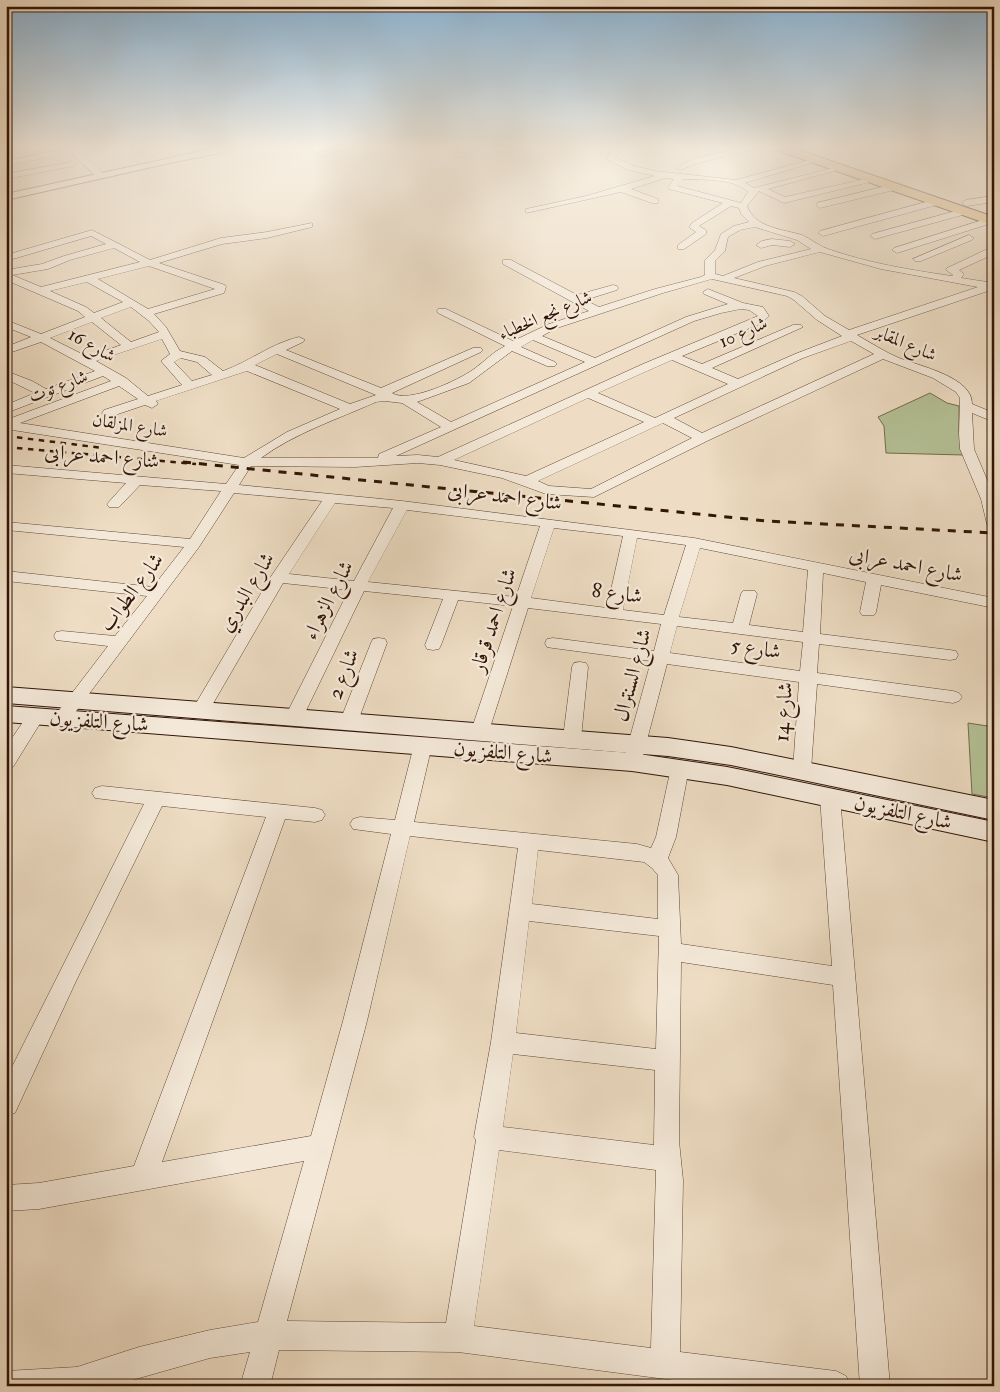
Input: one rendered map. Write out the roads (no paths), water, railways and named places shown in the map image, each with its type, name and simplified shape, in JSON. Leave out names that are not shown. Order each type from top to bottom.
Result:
[{"type":"main road","points":[[977,213],[993,221]]},
{"type":"main road","name":"شارع التلفزيون","points":[[6,695],[69,709],[423,745],[635,753],[729,766],[802,770],[994,810]]},
{"type":"main road","name":"شارع التلفزيون","points":[[6,714],[35,716],[69,709],[201,710],[572,738],[635,753],[680,768],[729,766],[830,797],[994,832]]},
{"type":"street","points":[[681,247],[702,232],[694,228],[695,225],[714,213]]},
{"type":"street","points":[[746,213],[760,225],[805,240],[821,249],[869,263],[993,286]]},
{"type":"street","points":[[823,233],[897,213]]},
{"type":"street","points":[[875,236],[947,213]]},
{"type":"street","points":[[897,250],[993,221]]},
{"type":"street","points":[[918,259],[993,221]]},
{"type":"street","points":[[39,291],[221,241],[261,236],[309,225]]},
{"type":"street","points":[[745,236],[749,231],[760,225]]},
{"type":"street","points":[[710,276],[710,260],[720,251],[724,236],[737,228],[760,225]]},
{"type":"street","points":[[6,258],[88,233],[115,244],[149,262],[218,285],[221,289],[146,313]]},
{"type":"street","points":[[761,245],[768,241],[789,244],[805,240]]},
{"type":"street","points":[[7,277],[115,244]]},
{"type":"street","points":[[724,280],[762,264],[796,257],[821,249]]},
{"type":"street","points":[[955,280],[959,274],[951,270],[982,257],[994,249]]},
{"type":"street","points":[[82,253],[94,260]]},
{"type":"street","points":[[740,262],[747,259],[762,264]]},
{"type":"street","points":[[507,262],[598,311]]},
{"type":"street","points":[[59,274],[83,280],[131,303],[146,313],[165,334],[176,353],[201,359],[220,375]]},
{"type":"street","name":"شارع المقابر","points":[[710,276],[790,294],[849,336],[882,355],[951,382],[966,398],[967,406]]},
{"type":"street","name":"شارع نجع الخطباء","points":[[229,488],[252,458],[292,435],[373,399],[393,397],[420,398],[465,380],[511,346],[533,336],[598,311],[659,291],[696,282],[710,276]]},
{"type":"street","points":[[7,277],[68,302],[94,317],[129,346]]},
{"type":"street","points":[[527,481],[799,356],[849,336],[993,286]]},
{"type":"street","points":[[576,299],[613,288]]},
{"type":"street","points":[[440,461],[672,356],[758,321],[764,316],[757,308],[742,306],[708,292]]},
{"type":"street","points":[[6,351],[71,328],[131,303]]},
{"type":"street","points":[[373,462],[690,319],[742,306]]},
{"type":"street","points":[[442,311],[551,364]]},
{"type":"street","name":"شارع 16","points":[[6,322],[42,338],[122,381],[156,408]]},
{"type":"street","name":"شارع 10","points":[[703,368],[797,327]]},
{"type":"street","points":[[86,361],[165,334]]},
{"type":"street","points":[[533,336],[595,362]]},
{"type":"street","points":[[108,413],[246,366],[299,340]]},
{"type":"street","points":[[277,350],[393,397],[450,427]]},
{"type":"street","points":[[393,397],[477,350]]},
{"type":"street","points":[[176,353],[176,356],[168,361],[188,385]]},
{"type":"street","name":"شارع المزلقان","points":[[6,424],[38,430],[252,458],[373,462],[403,459],[440,461],[505,474],[546,490],[594,493],[702,438],[882,355]]},
{"type":"street","points":[[672,356],[739,384]]},
{"type":"street","points":[[246,366],[351,409]]},
{"type":"street","points":[[6,409],[104,371]]},
{"type":"street","points":[[6,375],[28,384],[45,394]]},
{"type":"street","name":"شارع توت","points":[[6,424],[122,381]]},
{"type":"street","points":[[590,394],[702,438]]},
{"type":"street","points":[[994,418],[967,406],[964,420],[967,449],[988,499],[994,524]]},
{"type":"street","name":"شارع احمد عرابى","points":[[6,469],[402,505],[631,533],[694,542],[994,604]]},
{"type":"street","points":[[114,504],[137,480]]},
{"type":"street","name":"شارع الطواب","points":[[69,709],[194,544],[229,488]]},
{"type":"street","name":"شارع البدري","points":[[201,710],[278,578],[331,498]]},
{"type":"street","name":"شارع الزهراء","points":[[294,717],[329,643],[402,505]]},
{"type":"street","name":"شارع احمد قرقار","points":[[480,731],[548,523]]},
{"type":"street","points":[[6,526],[194,544]]},
{"type":"street","points":[[614,614],[631,533]]},
{"type":"street","name":"شارع السنترال","points":[[635,753],[670,621],[694,542]]},
{"type":"street","name":"شارع 14","points":[[802,770],[816,568]]},
{"type":"street","points":[[6,576],[158,592]]},
{"type":"street","name":"شارع 8","points":[[278,578],[521,602],[950,655]]},
{"type":"street","points":[[868,612],[874,579]]},
{"type":"street","points":[[740,629],[749,594]]},
{"type":"street","points":[[433,645],[452,595]]},
{"type":"street","points":[[62,636],[120,642]]},
{"type":"street","name":"شارع 2","points":[[349,721],[379,643]]},
{"type":"street","name":"شارع 5","points":[[553,643],[953,697]]},
{"type":"street","points":[[572,738],[580,667]]},
{"type":"street","points":[[6,762],[35,716]]},
{"type":"street","points":[[255,1386],[355,1021],[423,745]]},
{"type":"street","points":[[657,859],[666,837],[680,768]]},
{"type":"street","points":[[102,793],[315,815]]},
{"type":"street","points":[[830,797],[875,1386]]},
{"type":"street","points":[[6,1105],[70,971],[156,799]]},
{"type":"street","points":[[143,1178],[278,811]]},
{"type":"street","points":[[360,824],[637,852],[657,859],[666,869],[668,875],[670,940],[666,1159],[670,1180],[665,1363]]},
{"type":"street","points":[[458,1338],[502,1042],[529,842]]},
{"type":"street","points":[[520,911],[670,940],[844,977]]},
{"type":"street","points":[[502,1042],[669,1062]]},
{"type":"street","points":[[487,1137],[666,1159]]},
{"type":"street","points":[[6,1198],[39,1196],[320,1146]]},
{"type":"street","points":[[6,1386],[76,1384],[139,1362],[174,1353],[210,1344],[268,1335],[458,1338],[836,1386]]},
{"type":"railway","points":[[6,436],[103,448]]},
{"type":"railway","points":[[6,447],[196,464]]},
{"type":"railway","points":[[183,462],[767,521],[994,533]]}]
